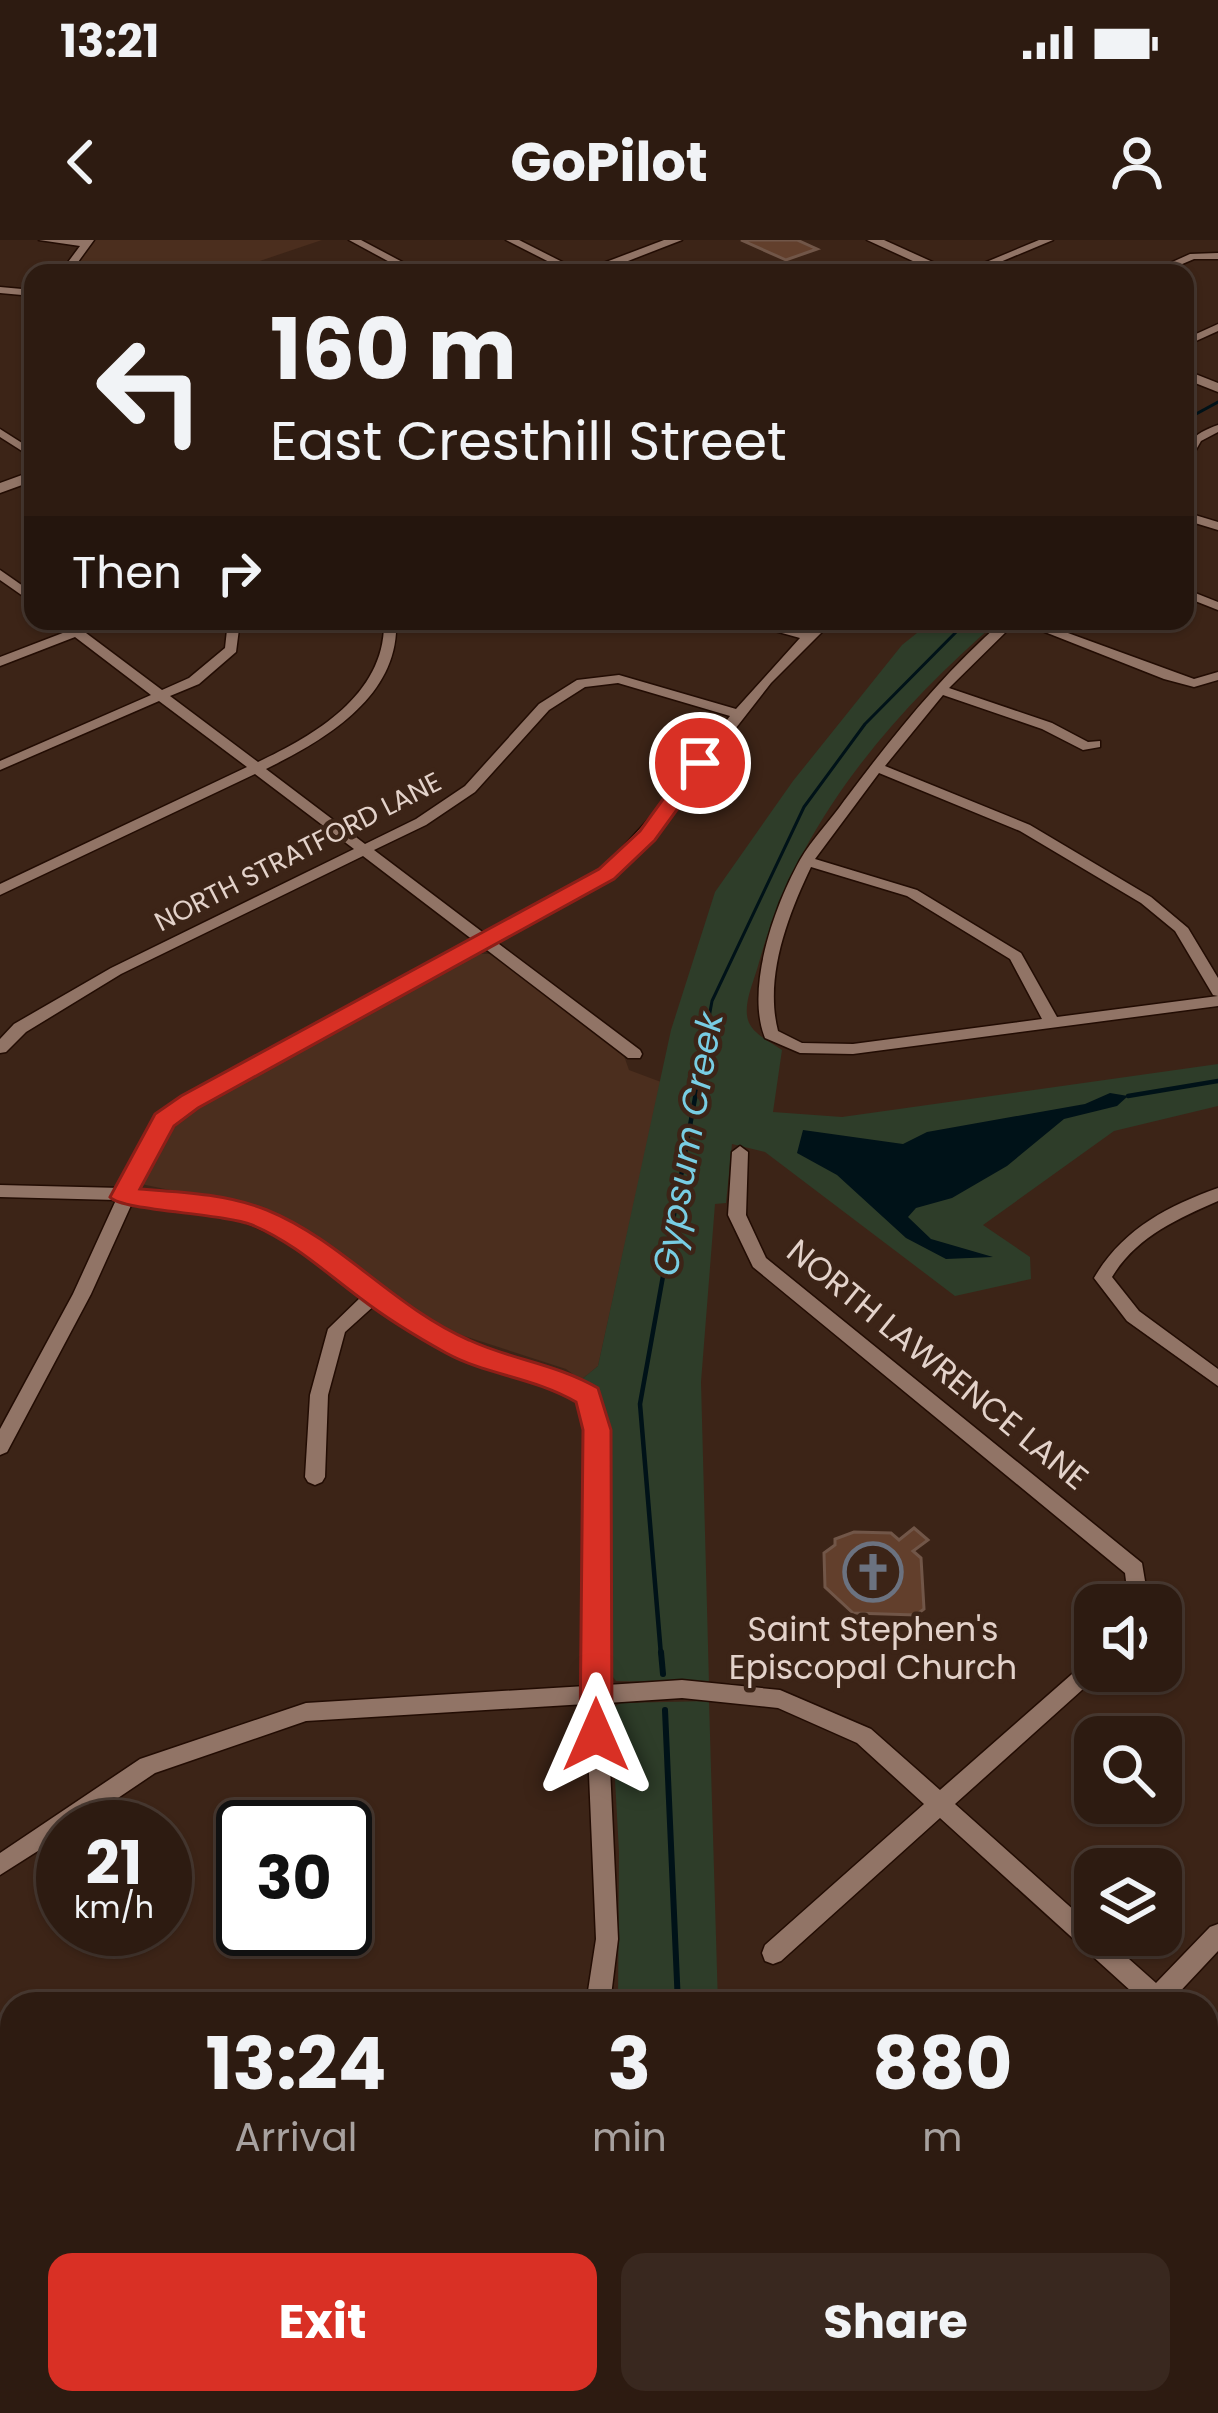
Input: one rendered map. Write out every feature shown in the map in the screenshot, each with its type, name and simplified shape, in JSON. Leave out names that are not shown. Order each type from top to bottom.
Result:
[{"type":"main road","points":[[608,264],[676,240]]},
{"type":"main road","points":[[873,240],[929,264]]},
{"type":"street","points":[[44,240],[88,242]]},
{"type":"street","points":[[354,240],[401,264]]},
{"type":"street","points":[[511,240],[563,264]]},
{"type":"street","points":[[988,264],[1048,240]]},
{"type":"street","points":[[1174,264],[1193,256],[1218,256]]},
{"type":"street","points":[[0,574],[24,592]]},
{"type":"street","points":[[73,630],[634,1054]]},
{"type":"street","points":[[0,766],[194,681],[231,650],[233,630]]},
{"type":"street","points":[[0,890],[307,744],[354,708],[391,645],[390,630]]},
{"type":"street","points":[[783,630],[811,637]]},
{"type":"street","points":[[0,1447],[109,1238],[149,1141],[164,1120],[606,874],[648,836],[739,714],[818,630]]},
{"type":"street","points":[[1000,630],[975,650],[876,767],[808,861],[769,971],[765,1019],[771,1034],[800,1048],[853,1049],[1218,1000]]},
{"type":"street","points":[[1048,630],[1194,683],[1218,676]]},
{"type":"street","points":[[0,662],[76,632]]},
{"type":"street","name":"NORTH STRATFORD LANE","points":[[0,1048],[20,1028],[116,971],[365,850],[470,789],[544,707],[582,683],[619,679],[739,714]]},
{"type":"street","points":[[941,689],[1026,718],[1088,747],[1095,744]]},
{"type":"street","points":[[876,767],[1005,818],[1146,900],[1180,928],[1218,991]]},
{"type":"street","points":[[808,861],[912,893],[1016,956],[1052,1022]]},
{"type":"street","name":"NORTH LAWRENCE LANE","points":[[740,1152],[737,1215],[759,1262],[1135,1569],[1137,1584]]},
{"type":"street","points":[[0,1191],[196,1202],[258,1217],[304,1241],[374,1295],[460,1348],[554,1376],[588,1396],[597,1430],[596,1695],[607,1940],[600,1992]]},
{"type":"street","points":[[1218,1194],[1158,1221],[1115,1252],[1103,1278],[1133,1316],[1218,1379]]},
{"type":"street","points":[[315,1477],[319,1395],[337,1329],[374,1295]]},
{"type":"street","points":[[772,1953],[1074,1685]]},
{"type":"street","points":[[0,1865],[148,1766],[306,1712],[682,1690],[780,1699],[864,1736],[1146,1992]]},
{"type":"street","points":[[1166,1992],[1218,1935]]},
{"type":"shaded area","points":[[93,240],[322,240],[251,264],[75,264]]},
{"type":"shaded area","points":[[476,954],[492,954],[624,1056],[629,1070],[661,1082],[598,1366],[581,1380],[566,1369],[458,1334],[416,1313],[324,1244],[267,1210],[136,1183],[151,1150],[196,1105]]},
{"type":"shaded area","points":[[1110,1093],[1128,1096],[1117,1106],[1064,1119],[1007,1166],[952,1198],[916,1208],[908,1217],[931,1239],[993,1257],[946,1259],[906,1238],[837,1175],[797,1153],[803,1130],[903,1144],[927,1132],[1085,1104]]},
{"type":"green space","points":[[921,630],[988,630],[884,735],[851,776],[796,866],[775,915],[747,1007],[753,1029],[782,1050],[773,1112],[842,1117],[1218,1064],[1218,1106],[1114,1131],[983,1225],[1030,1257],[1031,1279],[955,1296],[765,1152],[732,1144],[726,1203],[715,1204],[701,1382],[709,1683],[616,1681],[606,1668],[606,1426],[599,1402],[581,1380],[598,1366],[671,1030],[715,892],[793,781],[902,645]]},
{"type":"green space","points":[[709,1701],[718,1992],[618,1992],[619,1852],[611,1708],[621,1703]]},
{"type":"building","points":[[741,240],[797,240],[817,249],[786,260]]},
{"type":"building","name":"Saint Stephen's Episcopal Church","points":[[914,1528],[928,1540],[913,1551],[921,1558],[924,1609],[916,1615],[853,1613],[825,1587],[824,1553],[835,1545],[835,1539],[854,1532],[891,1533],[899,1540]]},
{"type":"waterway","name":"Gypsum Creek","points":[[1194,415],[1218,402]]},
{"type":"waterway","name":"Gypsum Creek","points":[[701,1062],[712,1001],[804,807],[865,724],[958,630]]},
{"type":"waterway","name":"Gypsum Creek","points":[[661,1655],[640,1404],[702,1059]]},
{"type":"waterway","points":[[1128,1096],[1218,1081]]},
{"type":"waterway","name":"Gypsum Creek","points":[[661,1652],[663,1674]]},
{"type":"waterway","name":"Gypsum Creek","points":[[665,1710],[677,1992]]},
{"type":"place","name":"Saint Stephen's Episcopal Church","points":[[873,1572]]},
{"type":"route","points":[[596,1735],[597,1430],[588,1396],[554,1376],[460,1348],[374,1295],[304,1241],[258,1217],[196,1202],[123,1197],[164,1120],[606,874],[648,836],[700,763]]}]
